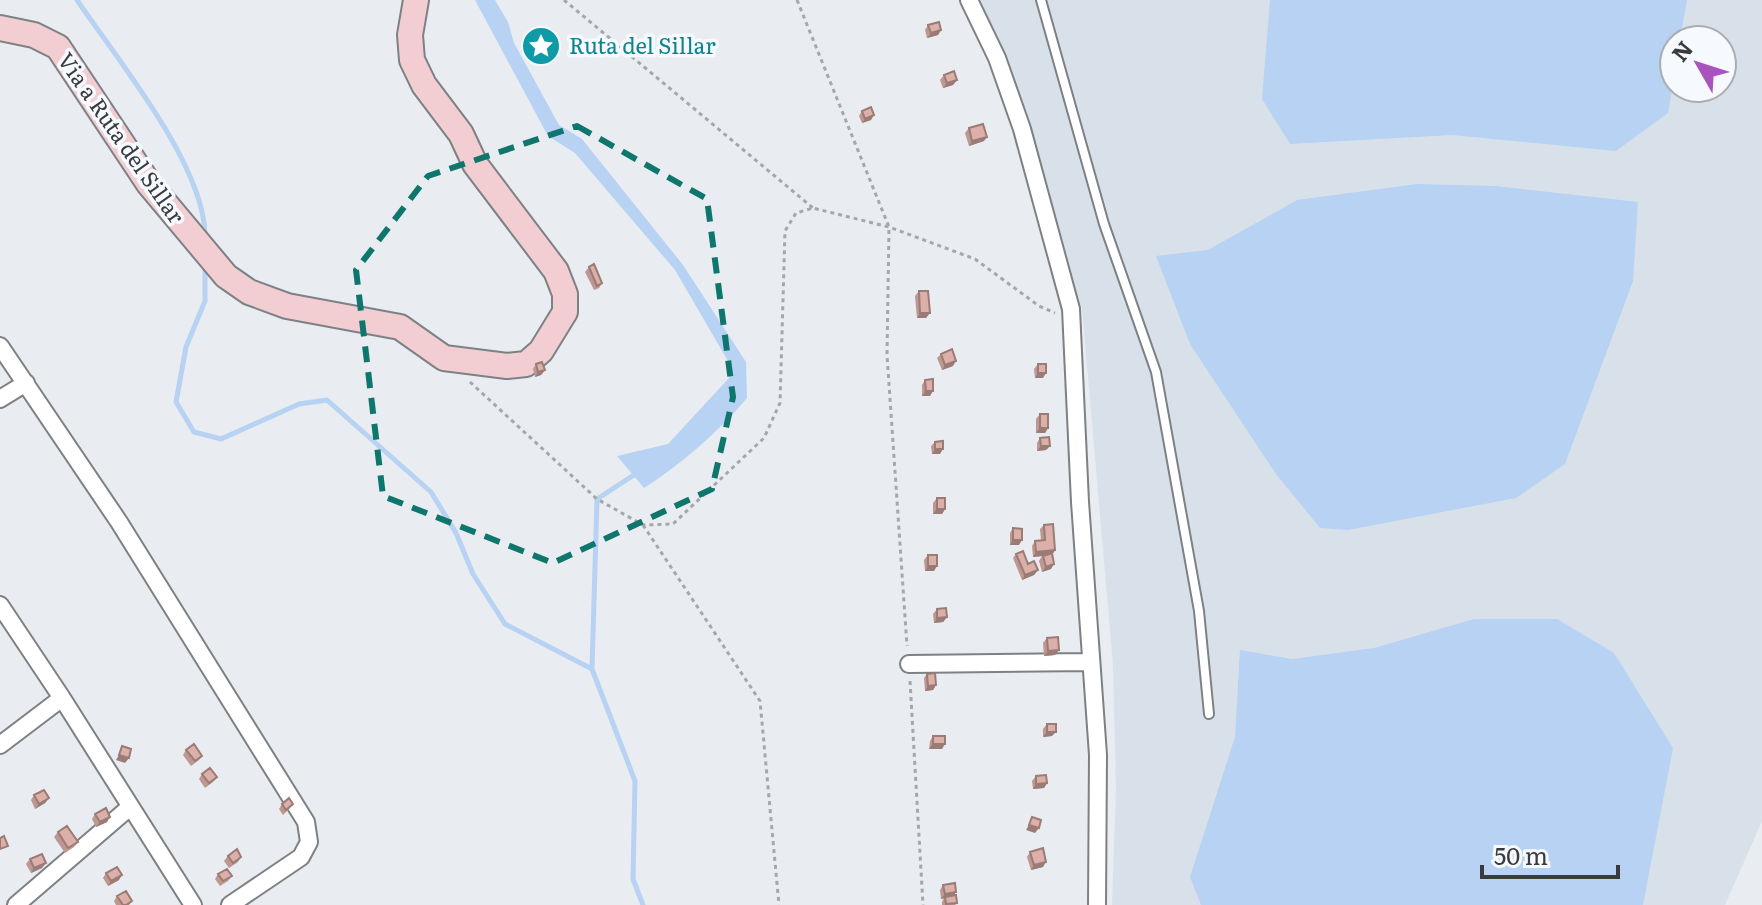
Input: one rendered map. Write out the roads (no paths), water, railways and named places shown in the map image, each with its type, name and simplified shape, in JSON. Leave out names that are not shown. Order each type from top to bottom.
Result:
[{"type":"street","name":"Via a Ruta del Sillar","points":[[0,28],[34,35],[58,47],[149,184],[226,276],[249,292],[287,306],[400,327],[444,358],[507,366],[526,364],[541,351],[565,312],[565,294],[556,271],[475,164],[461,134],[424,85],[412,60],[410,35],[416,0]]},
{"type":"street","points":[[969,0],[997,58],[1022,129],[1071,309],[1098,755],[1097,905]]},
{"type":"street","points":[[0,346],[119,522],[306,822],[309,842],[301,857],[230,905]]},
{"type":"street","points":[[0,399],[26,383]]},
{"type":"street","points":[[0,605],[193,905]]},
{"type":"street","points":[[909,664],[1090,662]]},
{"type":"street","points":[[0,745],[62,698]]},
{"type":"street","points":[[16,905],[130,807]]},
{"type":"lane","points":[[1041,0],[1104,224],[1156,372],[1199,611],[1209,714]]},
{"type":"water","points":[[475,0],[495,0],[508,22],[514,43],[559,125],[582,139],[683,265],[746,362],[747,398],[699,447],[644,488],[617,456],[668,444],[729,378],[728,361],[675,270],[575,153],[548,136]]},
{"type":"water","points":[[1270,0],[1687,0],[1683,24],[1658,24],[1658,104],[1670,104],[1668,113],[1616,151],[1452,135],[1290,144],[1262,99]]},
{"type":"water","points":[[1417,184],[1495,186],[1638,202],[1633,281],[1565,464],[1516,498],[1348,530],[1320,528],[1276,474],[1190,344],[1156,256],[1208,250],[1297,200]]},
{"type":"water","points":[[1474,619],[1557,619],[1614,653],[1673,748],[1643,905],[1201,905],[1190,877],[1235,737],[1240,650],[1292,659],[1374,648]]},
{"type":"waterway","points":[[77,0],[175,145],[201,207],[205,235]]},
{"type":"waterway","points":[[205,265],[205,301],[186,347],[176,402],[194,432],[221,439],[299,404],[327,400],[431,492],[456,533],[473,574],[505,624],[592,669]]},
{"type":"waterway","points":[[637,473],[597,499],[592,669],[635,781],[633,879],[643,905]]},
{"type":"place","name":"Ruta del Sillar","points":[[541,46]]}]
